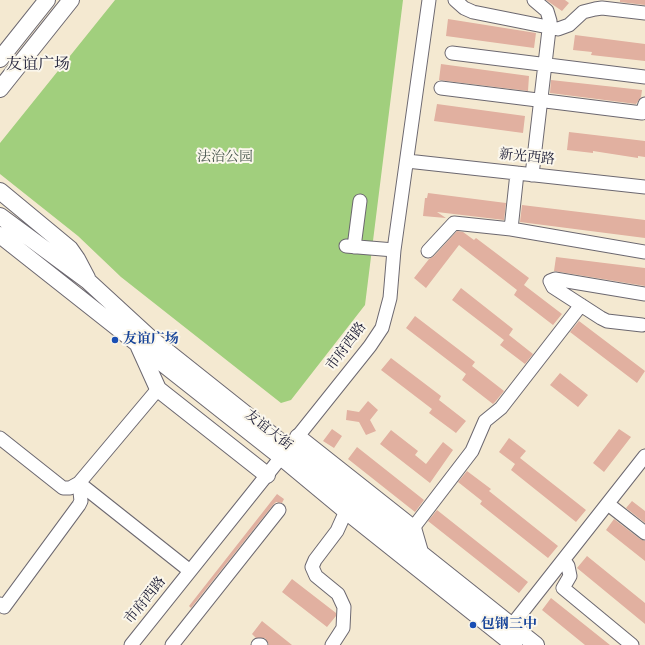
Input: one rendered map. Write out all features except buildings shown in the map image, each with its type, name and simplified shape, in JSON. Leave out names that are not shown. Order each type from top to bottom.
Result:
[{"type":"main road","points":[[0,59],[47,0]]},
{"type":"main road","points":[[0,89],[70,0]]},
{"type":"main road","points":[[0,191],[70,249],[77,259],[88,282]]},
{"type":"main road","name":"友谊大街","points":[[0,216],[88,282],[149,337],[536,645]]},
{"type":"main road","name":"友谊大街","points":[[0,235],[137,344],[289,447],[346,511],[514,645]]},
{"type":"main road","points":[[137,344],[158,389],[267,475]]},
{"type":"main road","points":[[289,447],[413,528],[420,552]]},
{"type":"street","name":"市府西路","points":[[131,645],[370,346],[382,328],[390,298],[394,250],[429,0]]},
{"type":"street","points":[[456,0],[464,8],[473,12],[558,29],[566,26],[588,10],[602,8],[645,13]]},
{"type":"street","points":[[532,174],[550,21],[549,13],[534,0]]},
{"type":"street","points":[[578,16],[582,0]]},
{"type":"street","points":[[452,53],[645,77]]},
{"type":"street","points":[[441,88],[642,113],[645,104]]},
{"type":"street","name":"新光西路","points":[[406,161],[645,187]]},
{"type":"street","points":[[511,229],[517,173]]},
{"type":"street","points":[[360,201],[350,247],[394,250]]},
{"type":"street","points":[[428,251],[454,223],[511,229],[645,252]]},
{"type":"street","points":[[642,325],[607,320],[581,305],[550,284],[551,279],[645,294]]},
{"type":"street","points":[[413,528],[472,451],[485,421],[501,408],[581,305]]},
{"type":"street","points":[[0,438],[63,488],[70,488],[79,483],[158,389]]},
{"type":"street","points":[[512,625],[645,456]]},
{"type":"street","points":[[79,483],[190,571]]},
{"type":"street","points":[[0,604],[4,607],[79,505],[81,501],[79,483]]},
{"type":"street","points":[[608,504],[645,533]]},
{"type":"street","points":[[172,645],[279,510]]},
{"type":"street","points":[[332,645],[343,628],[344,607],[338,594],[316,576],[312,567],[315,560],[338,531],[346,511]]},
{"type":"street","points":[[564,560],[568,566],[570,576],[563,588],[632,645]]},
{"type":"green space","name":"法治公园","points":[[115,0],[403,0],[365,305],[291,400],[281,403],[121,277],[78,236],[0,174],[0,143]]},
{"type":"place","name":"友谊广场","points":[[115,340]]},
{"type":"place","name":"包钢三中","points":[[473,625]]},
{"type":"district","name":"友谊广场","points":[[38,66]]}]
